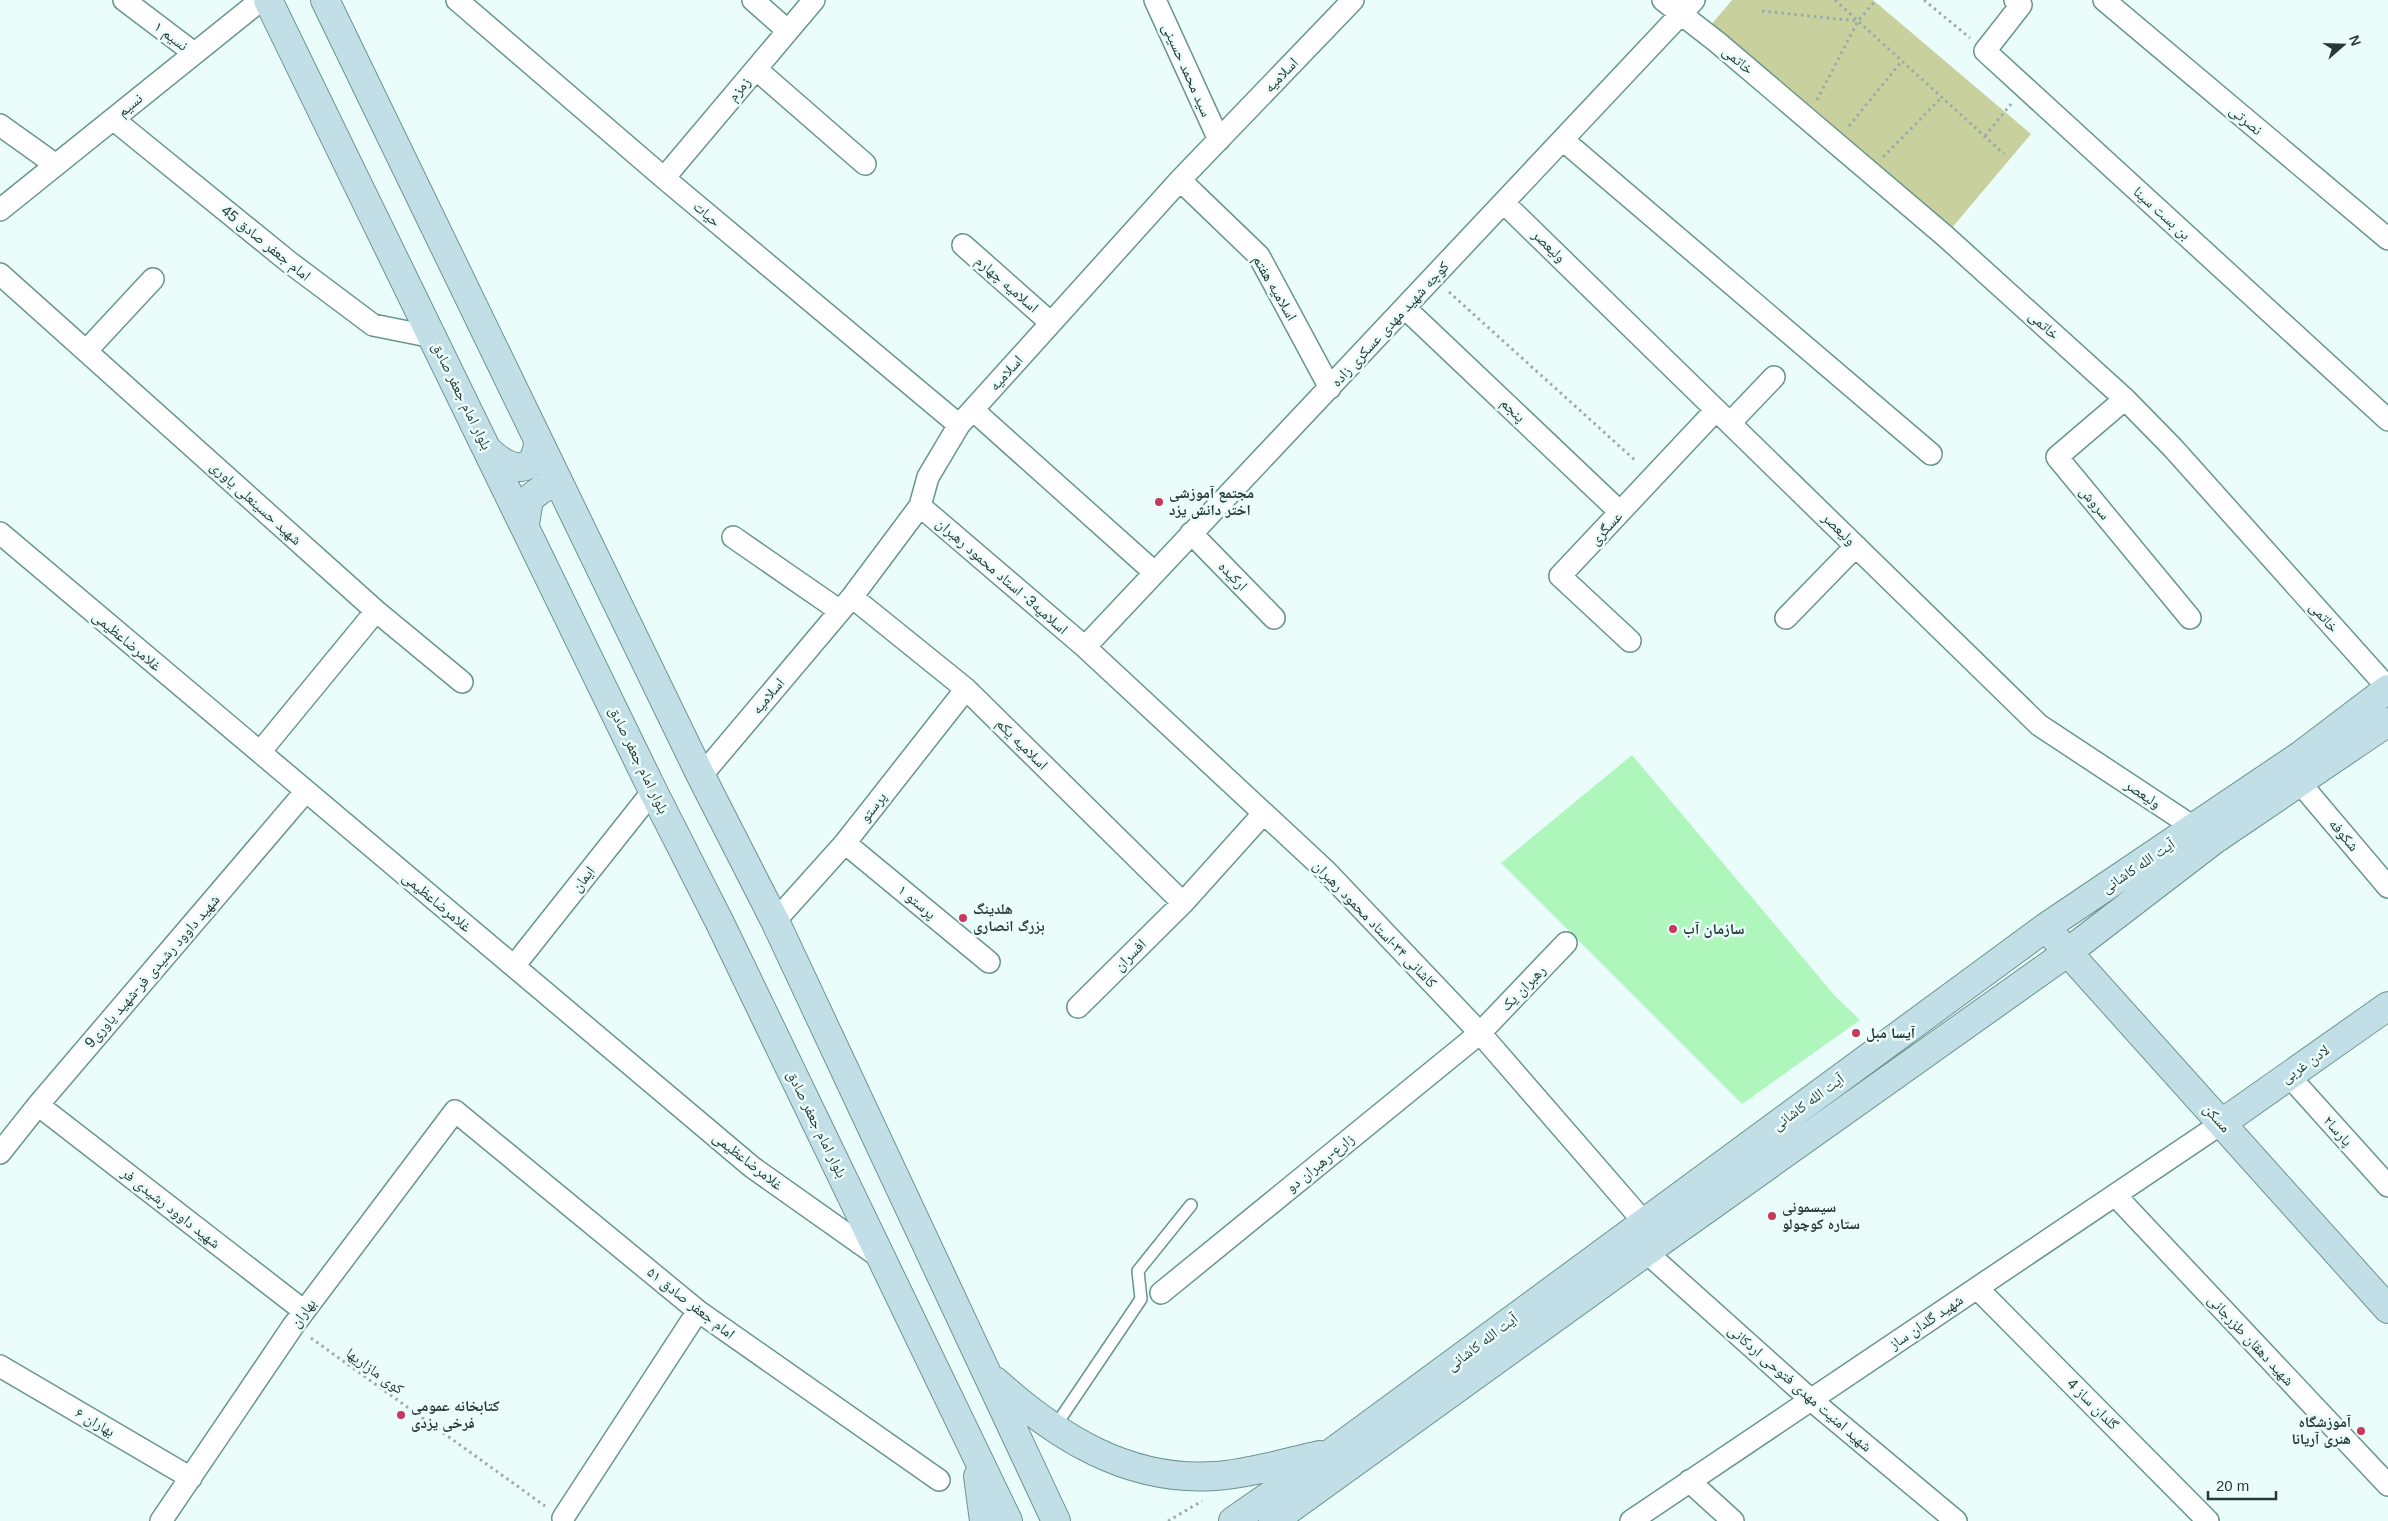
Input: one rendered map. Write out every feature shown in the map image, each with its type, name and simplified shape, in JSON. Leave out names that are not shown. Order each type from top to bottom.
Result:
[{"type":"main road","name":"بلوار امام جعفر صادق","points":[[268,0],[490,452],[653,791],[720,923],[1008,1521]]},
{"type":"main road","points":[[325,0],[701,776],[775,921],[1056,1521]]},
{"type":"main road","points":[[490,452],[508,467],[520,467],[532,462],[538,451],[538,440]]},
{"type":"main road","points":[[524,524],[529,499],[542,488],[553,485],[562,489]]},
{"type":"main road","name":"آیت الله کاشانی","points":[[1233,1521],[1331,1453],[2046,927],[2301,755],[2388,689]]},
{"type":"main road","name":"آیت الله کاشانی","points":[[1273,1521],[1646,1252],[2068,952],[2214,840],[2300,784],[2388,722]]},
{"type":"main road","name":"مسکن","points":[[2046,927],[2388,1310]]},
{"type":"main road","name":"لادن غربی","points":[[2222,1123],[2388,1006]]},
{"type":"main road","points":[[986,1374],[1028,1412],[1054,1429],[1107,1458],[1150,1472],[1184,1476],[1217,1476],[1331,1453]]},
{"type":"main road","points":[[974,1450],[984,1521]]},
{"type":"street","name":"نسیم ۱","points":[[124,0],[194,53]]},
{"type":"street","name":"نسیم","points":[[0,210],[261,0]]},
{"type":"street","name":"حیات","points":[[458,0],[664,178],[966,418],[1154,572]]},
{"type":"street","points":[[753,0],[788,31]]},
{"type":"street","name":"زمزم","points":[[664,178],[814,0]]},
{"type":"street","name":"سید محمد حسینی","points":[[1155,0],[1219,140]]},
{"type":"street","name":"اسلامیه","points":[[701,776],[846,604],[920,506],[928,477],[966,418],[1180,180],[1352,0]]},
{"type":"street","name":"خاتمی","points":[[1663,0],[1687,7],[1717,42],[1945,236],[2125,399],[2173,448],[2388,689]]},
{"type":"street","points":[[1985,50],[2020,5],[2015,0]]},
{"type":"street","name":"نصرتی","points":[[2104,0],[2388,239]]},
{"type":"street","name":"کوچه شهید مهدی عسکری زاده","points":[[1085,646],[1434,278],[1687,7]]},
{"type":"street","name":"بن بست سینا","points":[[1985,50],[2388,420]]},
{"type":"street","points":[[756,69],[865,164]]},
{"type":"street","name":"امام جعفر صادق 45","points":[[114,119],[289,262],[373,325],[433,337]]},
{"type":"street","points":[[0,125],[56,165]]},
{"type":"street","points":[[1563,140],[1931,454]]},
{"type":"street","name":"اسلامیه هفتم","points":[[1180,180],[1259,256],[1330,388]]},
{"type":"street","name":"ولیعصر","points":[[1504,203],[2039,724],[2195,828]]},
{"type":"street","name":"اسلامیه چهارم","points":[[963,245],[1052,323]]},
{"type":"street","name":"شهید حسینعلی یاوری","points":[[0,274],[376,610],[462,682]]},
{"type":"street","points":[[86,350],[153,280]]},
{"type":"street","name":"پنجم","points":[[1405,308],[1620,512]]},
{"type":"street","name":"عسگری","points":[[1630,641],[1560,576],[1654,477],[1723,417],[1774,377]]},
{"type":"street","name":"سروش","points":[[2125,399],[2056,457],[2190,618]]},
{"type":"street","name":"اسلامیه3- استاد محمود رهبران","points":[[920,506],[1085,646]]},
{"type":"street","name":"غلامرضاعظیمی","points":[[0,533],[752,1167],[882,1260]]},
{"type":"street","name":"ارکیده","points":[[1192,533],[1274,618]]},
{"type":"street","name":"اسلامیه یکم","points":[[733,537],[846,604],[966,689],[1183,903]]},
{"type":"street","points":[[1786,618],[1856,546]]},
{"type":"street","points":[[260,752],[376,610]]},
{"type":"street","name":"کاشانی ۳۴-استاد محمود رهبران","points":[[1085,646],[1326,871],[1480,1033],[1644,1222]]},
{"type":"street","name":"پرستو","points":[[775,921],[845,843],[966,689]]},
{"type":"street","name":"شکوفه","points":[[2300,784],[2388,887]]},
{"type":"street","name":"شهید داوود رشیدی فر-شهید یاوری9","points":[[0,1153],[38,1104],[306,791]]},
{"type":"street","name":"ایمان","points":[[514,966],[653,791]]},
{"type":"street","name":"افسران","points":[[1078,1008],[1183,903],[1263,814]]},
{"type":"street","name":"پرستو ۱","points":[[845,843],[989,962]]},
{"type":"street","name":"رهبران یک","points":[[1480,1033],[1566,943]]},
{"type":"street","name":"زارع-رهبران دو","points":[[1161,1293],[1480,1033]]},
{"type":"street","name":"پارسا۲","points":[[2289,1076],[2388,1186]]},
{"type":"street","name":"شهید داوود رشیدی فر","points":[[38,1104],[299,1319]]},
{"type":"street","name":"بهاران","points":[[161,1521],[299,1319],[455,1111]]},
{"type":"street","name":"امام جعفر صادق ۵۱","points":[[455,1111],[698,1311],[939,1480]]},
{"type":"street","name":"شهید گلدان ساز","points":[[1631,1521],[2222,1123]]},
{"type":"street","name":"شهید دهقان طزرجانی","points":[[2115,1195],[2388,1485]]},
{"type":"street","name":"شهید امنیت مهدی فتوحی اردکانی","points":[[1646,1252],[1810,1399],[1956,1521]]},
{"type":"street","name":"گلدان ساز 4","points":[[1977,1288],[2208,1521]]},
{"type":"street","points":[[562,1518],[698,1311]]},
{"type":"street","name":"بهاران ۶","points":[[0,1366],[191,1478]]},
{"type":"street","points":[[1689,1481],[1733,1521]]},
{"type":"lane","points":[[1054,1429],[1141,1299],[1138,1272],[1191,1205]]},
{"type":"path","points":[[1835,0],[2004,154]]},
{"type":"path","points":[[1807,118],[1858,21],[1876,0]]},
{"type":"path","points":[[1924,0],[1985,50]]},
{"type":"path","points":[[1762,10],[1858,21]]},
{"type":"path","points":[[1835,143],[1902,60]]},
{"type":"path","points":[[1985,136],[2024,87]]},
{"type":"path","points":[[1869,172],[1942,97]]},
{"type":"path","points":[[1434,278],[1654,477]]},
{"type":"path","name":"کوی مازاریها","points":[[299,1319],[562,1518]]},
{"type":"green space","points":[[1732,0],[1873,0],[2031,134],[1945,236],[1705,32]]},
{"type":"building","name":"سازمان آب","points":[[1632,755],[1835,996],[1860,1020],[1742,1104],[1501,863]]},
{"type":"place","name":"مجتمع آموزشی اختر دانش یزد","points":[[1159,502]]},
{"type":"place","name":"هلدینگ بزرگ انصاری","points":[[963,918]]},
{"type":"place","name":"سازمان آب","points":[[1673,929]]},
{"type":"place","name":"آیسا مبل","points":[[1856,1033]]},
{"type":"place","name":"سیسمونی ستاره کوچولو","points":[[1772,1216]]},
{"type":"place","name":"کتابخانه عمومی فرخی یزدی","points":[[401,1415]]},
{"type":"place","name":"آموزشگاه هنری آریانا","points":[[2361,1431]]}]
